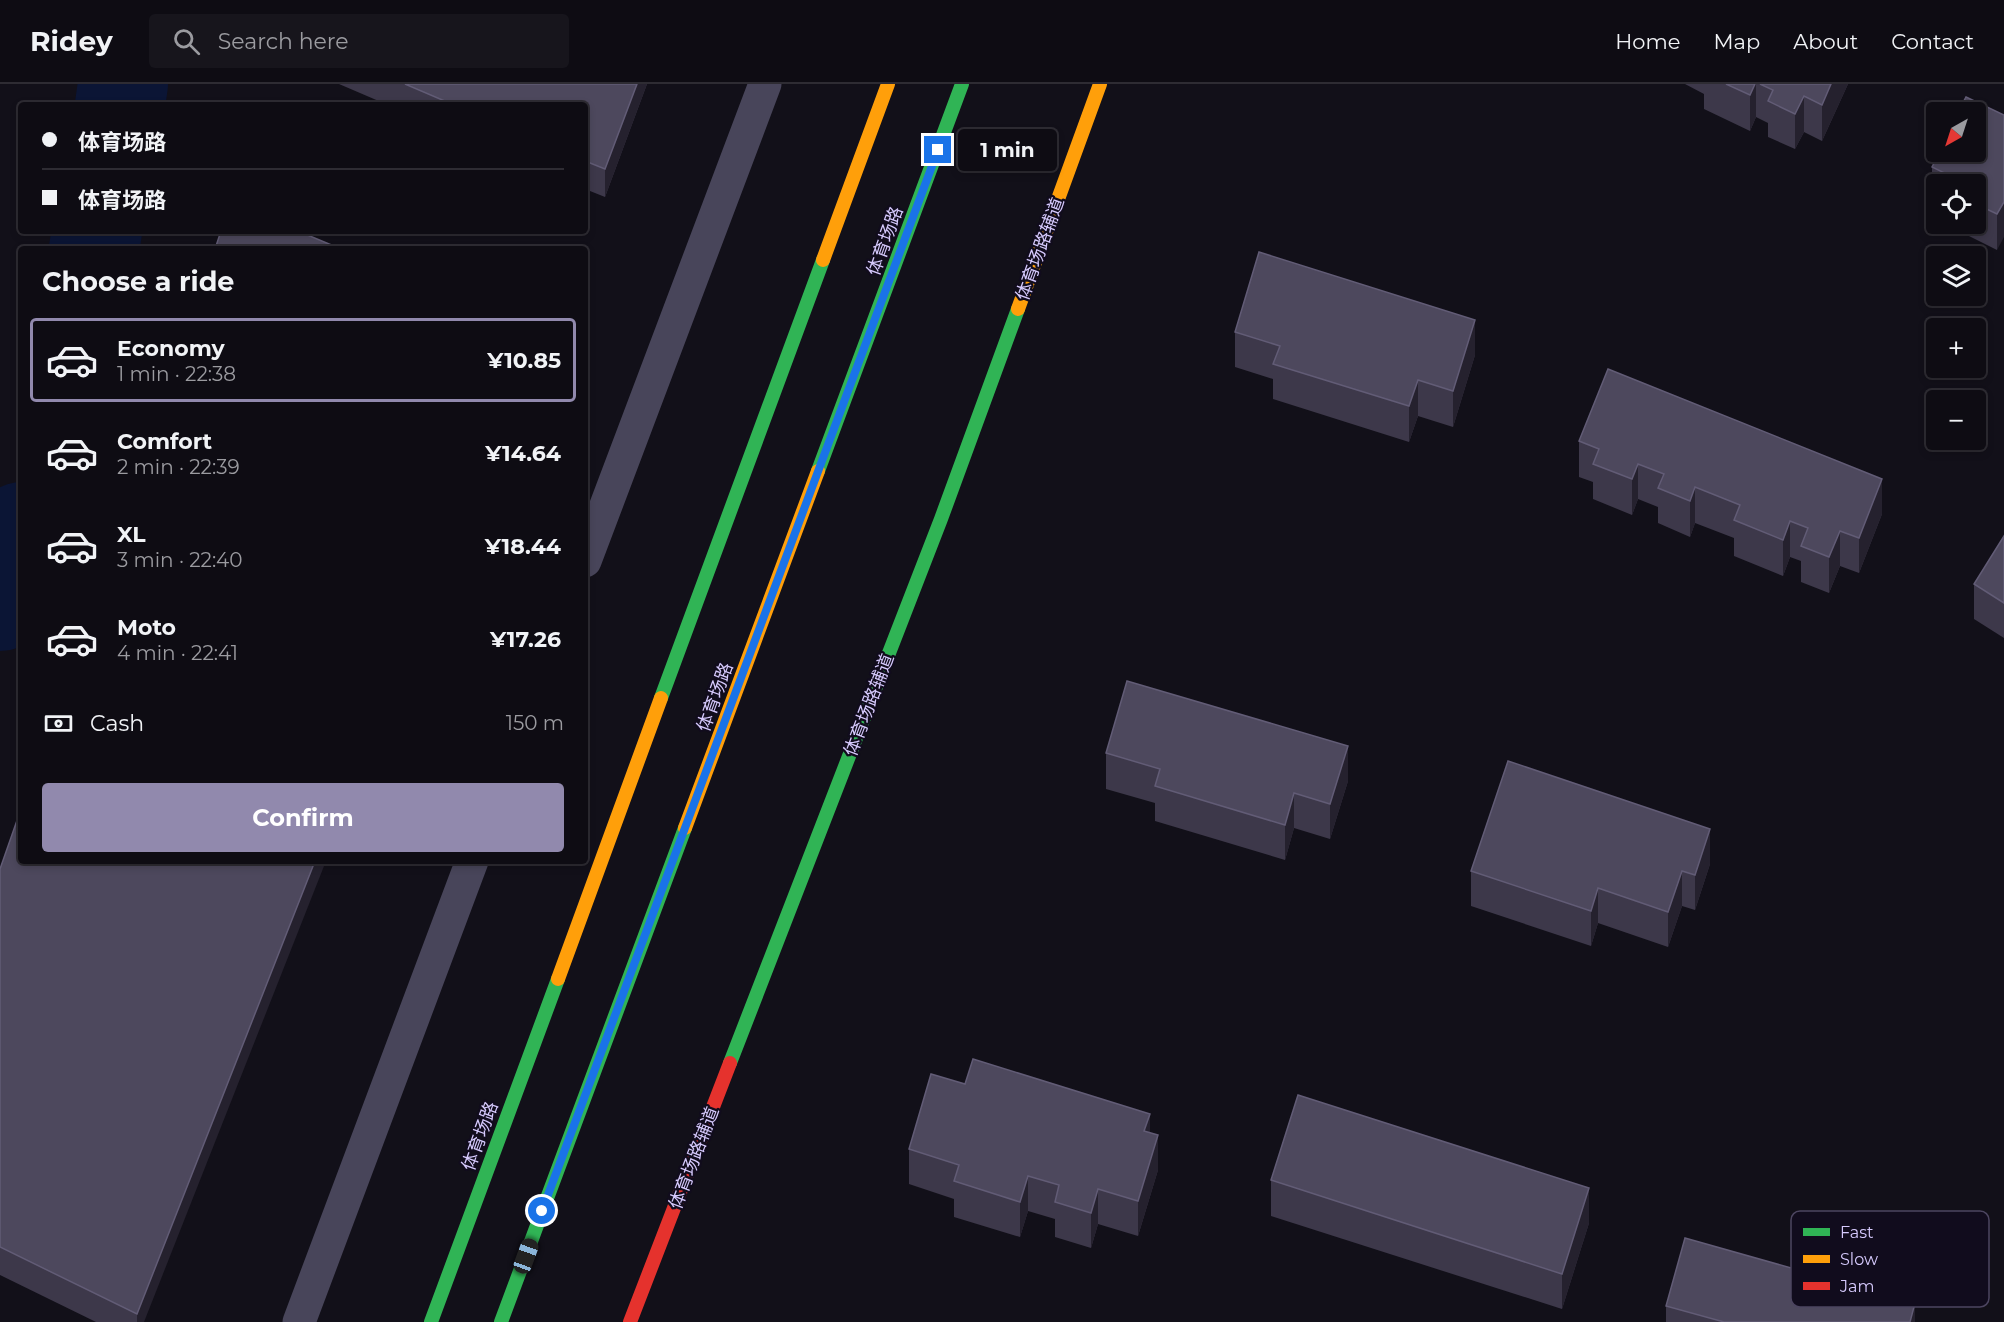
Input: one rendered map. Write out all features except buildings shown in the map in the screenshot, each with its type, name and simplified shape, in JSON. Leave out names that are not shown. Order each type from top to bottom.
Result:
[{"type":"main road","name":"体育场路","points":[[430,1322],[888,84]]},
{"type":"main road","name":"体育场路","points":[[501,1322],[962,84]]},
{"type":"main road","name":"体育场路辅道","points":[[630,1322],[941,519],[1100,84]]},
{"type":"street","points":[[588,553],[765,84]]},
{"type":"street","points":[[299,1322],[471,864]]},
{"type":"waterway","points":[[120,102],[123,84]]},
{"type":"waterway","points":[[94,246],[96,234]]},
{"type":"waterway","points":[[0,606],[18,538]]},
{"type":"traffic: fast","points":[[818,471],[962,84]]},
{"type":"traffic: fast","points":[[661,698],[823,260]]},
{"type":"traffic: fast","points":[[730,1063],[941,519],[1018,309]]},
{"type":"traffic: fast","points":[[501,1322],[685,828]]},
{"type":"traffic: fast","points":[[431,1322],[558,979]]},
{"type":"traffic: slow","points":[[823,260],[888,84]]},
{"type":"traffic: slow","points":[[1018,309],[1100,84]]},
{"type":"traffic: slow","points":[[685,828],[818,471]]},
{"type":"traffic: slow","points":[[558,979],[661,698]]},
{"type":"traffic: jam","points":[[630,1322],[730,1063]]},
{"type":"route","points":[[542,1211],[938,150]]}]
